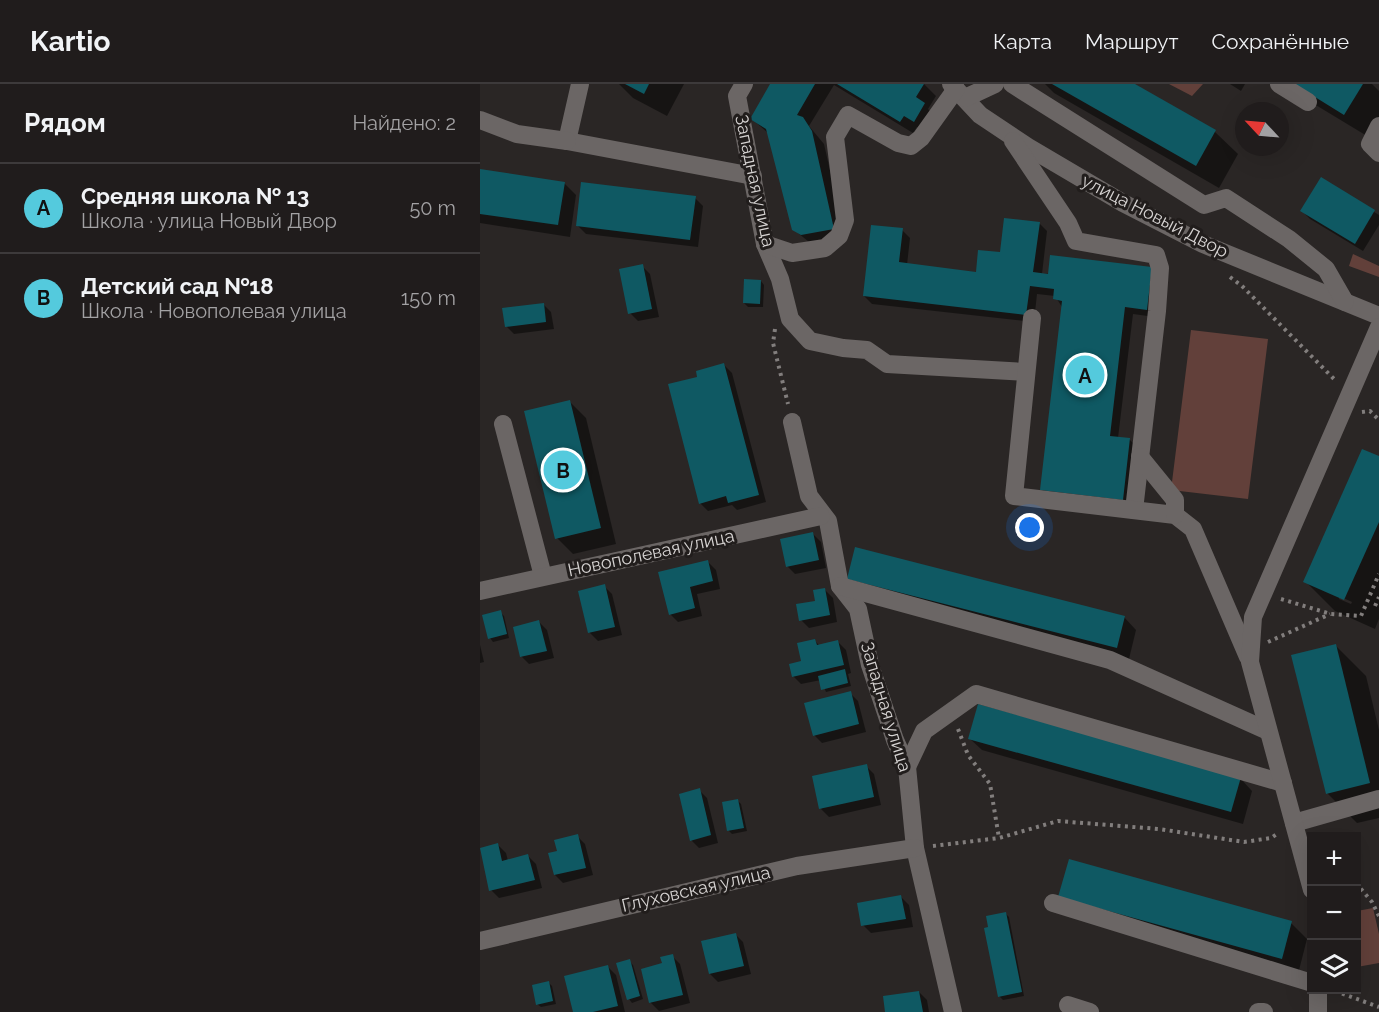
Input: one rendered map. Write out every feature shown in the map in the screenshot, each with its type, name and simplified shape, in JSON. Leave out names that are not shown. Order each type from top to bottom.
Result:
[{"type":"street","points":[[567,141],[580,84]]},
{"type":"street","name":"Западная улица","points":[[744,84],[737,96],[765,244],[780,279],[790,319],[810,341],[867,350],[887,364],[1026,372]]},
{"type":"street","points":[[765,244],[792,253],[825,248],[839,236],[845,220],[835,137],[848,115],[898,143],[911,146],[921,138],[957,90],[995,84]]},
{"type":"street","points":[[1012,84],[1204,205],[1226,198],[1289,239],[1326,268],[1345,302]]},
{"type":"street","points":[[1279,84],[1308,102]]},
{"type":"street","name":"улица Новый Двор","points":[[957,90],[981,115],[1123,203],[1203,244],[1379,316]]},
{"type":"street","points":[[480,120],[517,134],[567,141],[753,176]]},
{"type":"street","points":[[1379,126],[1370,144],[1379,153]]},
{"type":"street","points":[[1009,134],[1068,223],[1076,241],[1156,255],[1160,268],[1157,311],[1134,510]]},
{"type":"street","points":[[1032,318],[1014,496],[1175,515],[1194,530],[1250,662],[1310,886]]},
{"type":"street","points":[[1250,662],[1253,617],[1348,393],[1379,327]]},
{"type":"street","name":"Западная улица","points":[[792,422],[809,496],[821,516],[828,521],[840,586],[858,609],[870,665],[895,740],[907,767],[915,848],[953,1012]]},
{"type":"street","points":[[503,424],[543,576]]},
{"type":"street","points":[[1140,457],[1175,500],[1175,515]]},
{"type":"street","name":"Новополевая улица","points":[[480,591],[821,516]]},
{"type":"street","points":[[840,586],[1110,660],[1268,731]]},
{"type":"street","points":[[907,767],[924,731],[953,708],[976,694],[1283,783]]},
{"type":"street","points":[[1294,823],[1379,799]]},
{"type":"street","name":"Глуховская улица","points":[[480,941],[797,866],[915,848]]},
{"type":"street","points":[[1053,903],[1307,982]]},
{"type":"street","points":[[1318,994],[1318,1012]]},
{"type":"street","points":[[1068,1005],[1090,1012]]},
{"type":"street","points":[[1258,1012],[1264,1012]]},
{"type":"path","points":[[776,322],[773,343],[792,422]]},
{"type":"path","points":[[1274,597],[1331,614],[1361,616],[1379,574]]},
{"type":"path","points":[[1375,606],[1379,597]]},
{"type":"path","points":[[1266,632],[1265,644],[1331,614]]},
{"type":"path","points":[[953,708],[968,755],[990,784],[999,838]]},
{"type":"path","points":[[915,848],[999,838],[1058,821],[1159,829],[1244,842],[1271,838],[1294,823]]},
{"type":"path","points":[[1359,886],[1372,902],[1379,916]]},
{"type":"path","points":[[1342,994],[1379,1007]]},
{"type":"shaded area","points":[[1169,84],[1203,84],[1192,96]]},
{"type":"shaded area","points":[[1353,254],[1379,266],[1379,277],[1349,266]]},
{"type":"shaded area","points":[[1191,330],[1268,339],[1248,499],[1171,490]]},
{"type":"shaded area","points":[[1373,908],[1379,934],[1379,963],[1361,966],[1361,940],[1361,910]]},
{"type":"building","points":[[625,84],[649,84],[644,94]]},
{"type":"building","points":[[770,84],[815,84],[797,115],[803,117],[812,131],[834,229],[801,235],[792,230],[766,129],[750,119]]},
{"type":"building","points":[[837,84],[924,84],[916,97],[925,103],[914,122],[904,116],[900,122]]},
{"type":"building","points":[[1052,84],[1135,84],[1216,130],[1196,166]]},
{"type":"building","points":[[1294,84],[1363,84],[1344,115]]},
{"type":"building","points":[[480,169],[565,182],[558,225],[480,214]]},
{"type":"building","points":[[1321,177],[1375,210],[1355,244],[1300,211]]},
{"type":"building","points":[[581,182],[696,196],[690,240],[576,226]]},
{"type":"building","points":[[1004,218],[1040,222],[1033,272],[1048,274],[1050,255],[1152,267],[1147,310],[1125,307],[1110,436],[1130,438],[1123,500],[1040,490],[1062,301],[1053,299],[1054,289],[1030,286],[1026,315],[863,296],[871,225],[903,228],[899,262],[976,272],[978,250],[1000,252]]},
{"type":"building","points":[[643,264],[652,309],[628,314],[619,269]]},
{"type":"building","points":[[744,279],[761,280],[760,304],[743,303]]},
{"type":"building","points":[[544,303],[546,322],[505,327],[502,308]]},
{"type":"building","points":[[724,363],[759,495],[728,503],[726,496],[699,504],[668,384],[697,377],[696,371]]},
{"type":"building","points":[[570,400],[601,528],[555,539],[524,411]]},
{"type":"building","points":[[1362,449],[1379,456],[1379,522],[1344,600],[1303,582]]},
{"type":"building","points":[[813,532],[819,560],[786,567],[780,539]]},
{"type":"building","points":[[855,547],[1125,616],[1117,648],[847,579]]},
{"type":"building","points":[[708,560],[713,581],[690,587],[695,608],[669,615],[658,572]]},
{"type":"building","points":[[605,584],[615,627],[588,633],[578,591]]},
{"type":"building","points":[[825,588],[830,615],[799,621],[796,604],[815,601],[813,590]]},
{"type":"building","points":[[501,610],[507,634],[488,639],[482,615]]},
{"type":"building","points":[[539,620],[547,651],[520,657],[513,627]]},
{"type":"building","points":[[815,639],[817,645],[838,640],[844,665],[792,677],[789,664],[801,661],[797,643]]},
{"type":"building","points":[[1336,644],[1370,783],[1326,794],[1291,655]]},
{"type":"building","points":[[845,669],[848,683],[821,690],[818,676]]},
{"type":"building","points":[[851,691],[859,724],[813,736],[804,703]]},
{"type":"building","points":[[978,704],[1241,777],[1231,812],[968,739]]},
{"type":"building","points":[[867,764],[874,797],[819,809],[812,776]]},
{"type":"building","points":[[700,788],[711,835],[690,841],[679,794]]},
{"type":"building","points":[[738,799],[744,828],[727,831],[722,802]]},
{"type":"building","points":[[578,834],[586,868],[554,875],[548,853],[557,851],[554,840]]},
{"type":"building","points":[[498,843],[502,861],[528,854],[535,880],[489,891],[480,848]]},
{"type":"building","points":[[1069,859],[1292,921],[1282,959],[1058,897]]},
{"type":"building","points":[[901,895],[906,919],[861,926],[857,903]]},
{"type":"building","points":[[1006,912],[1022,992],[998,997],[984,928],[988,927],[986,916]]},
{"type":"building","points":[[736,933],[744,966],[709,974],[701,941]]},
{"type":"building","points":[[673,954],[683,995],[649,1003],[641,969],[662,963],[660,957]]},
{"type":"building","points":[[630,959],[640,996],[627,1000],[616,963]]},
{"type":"building","points":[[608,965],[618,1006],[593,1012],[573,1012],[564,976]]},
{"type":"building","points":[[549,981],[553,1001],[536,1005],[532,985]]},
{"type":"building","points":[[919,991],[923,1012],[885,1012],[883,996]]},
{"type":"place","name":"Средняя школа № 13","points":[[1085,375]]},
{"type":"place","name":"Детский сад №18","points":[[563,470]]}]
